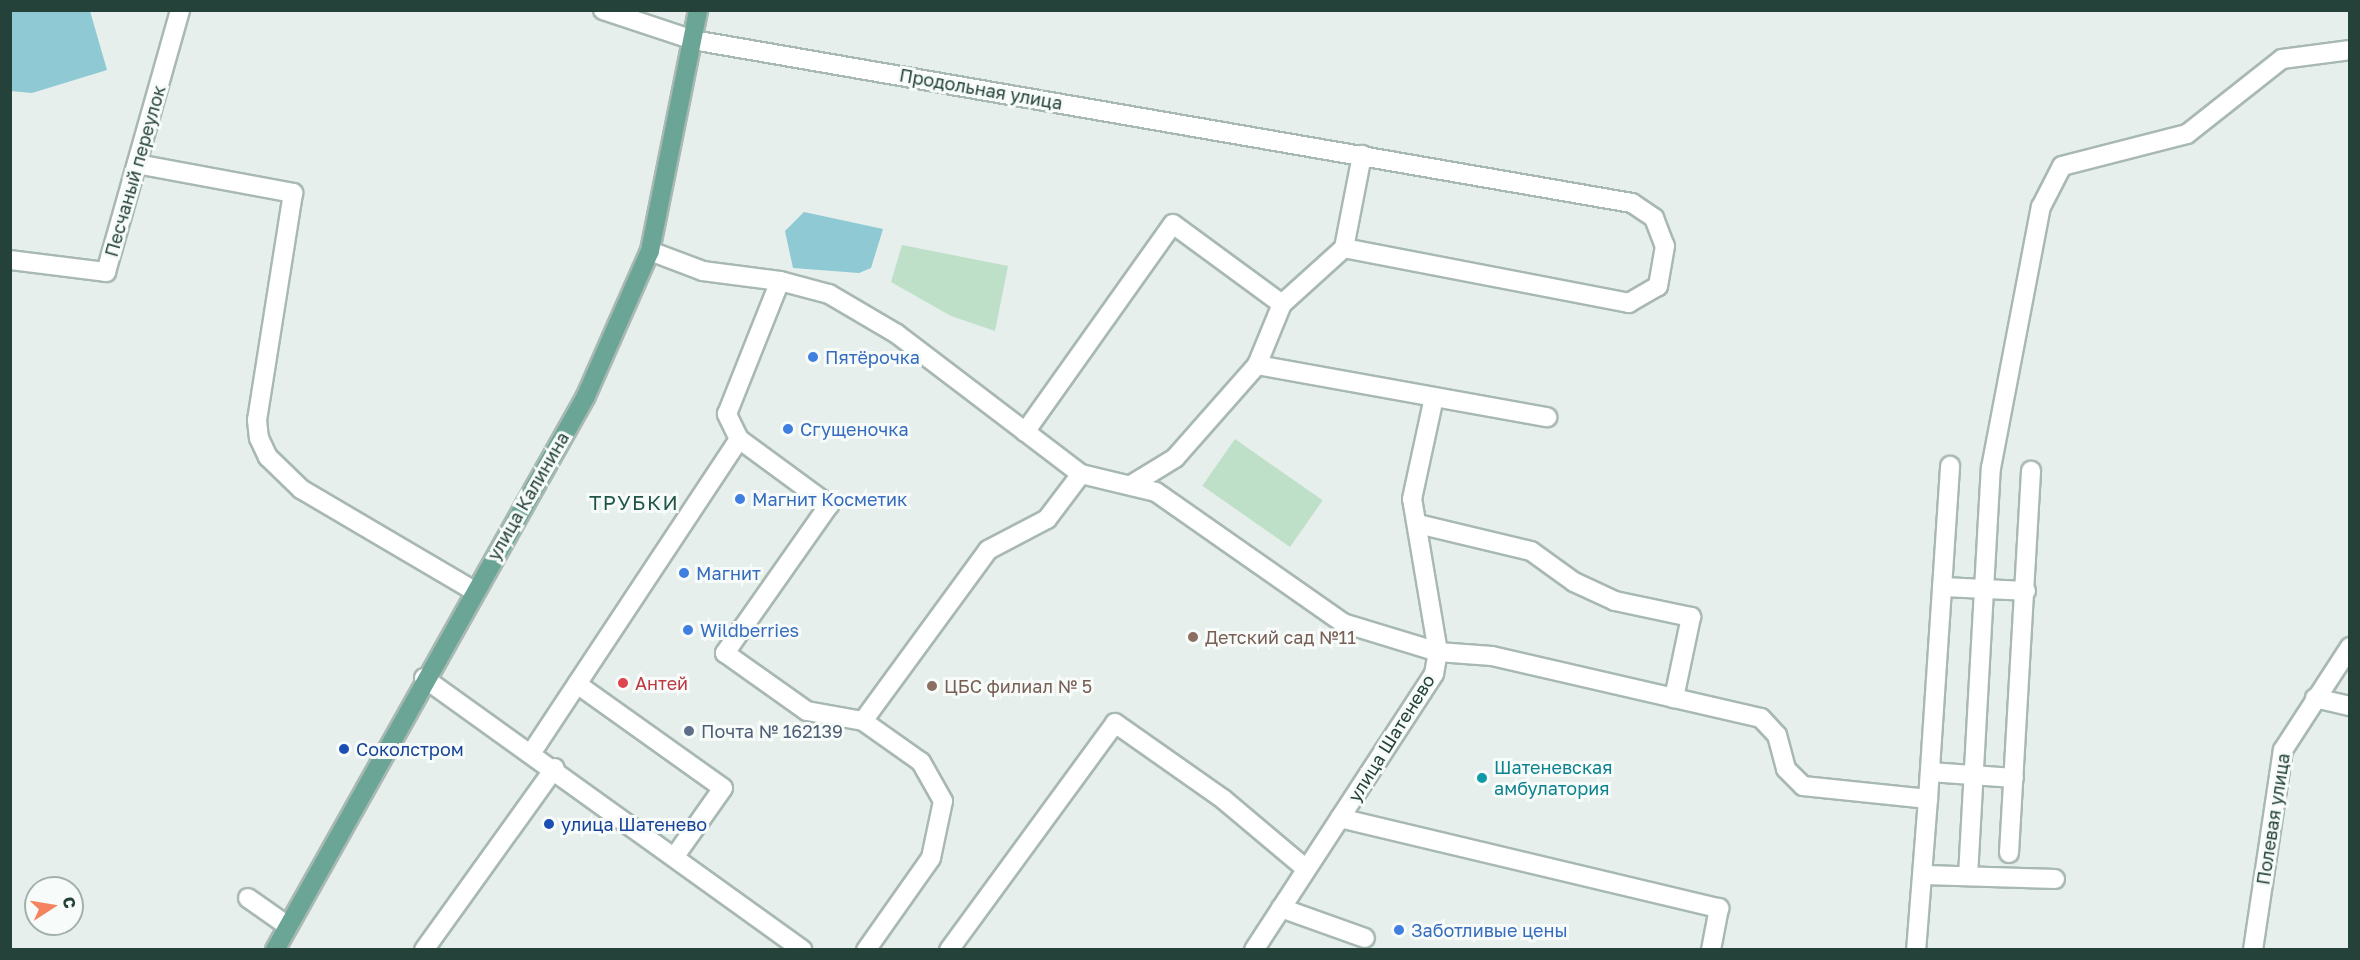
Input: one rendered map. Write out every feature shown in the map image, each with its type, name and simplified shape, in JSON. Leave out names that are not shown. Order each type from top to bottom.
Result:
[{"type":"main road","name":"улица Калинина","points":[[275,950],[424,678],[586,396],[650,251],[698,10]]},
{"type":"street","name":"Песчаный переулок","points":[[10,260],[106,272],[180,10]]},
{"type":"street","name":"Продольная улица","points":[[603,10],[693,40],[1632,203],[1654,218],[1662,231],[1662,275],[1650,296],[1629,303],[1344,248]]},
{"type":"street","points":[[1968,876],[1986,589],[1991,468],[2041,207],[2062,166],[2187,134],[2282,59],[2349,50]]},
{"type":"street","points":[[1131,484],[1175,458],[1257,365],[1282,304],[1344,248],[1362,155]]},
{"type":"street","points":[[137,164],[292,193],[256,420],[259,438],[268,457],[301,489],[474,591]]},
{"type":"street","points":[[1025,432],[1173,224],[1282,304]]},
{"type":"street","points":[[650,251],[703,271],[780,281],[829,294],[897,334],[1081,474],[1131,484],[1156,492],[1343,623],[1438,652],[1492,656],[1674,698],[1771,724],[1786,769],[1803,786],[1928,799]]},
{"type":"street","points":[[780,281],[727,414],[739,439],[829,505],[725,653],[807,711],[863,721],[921,762],[943,801],[931,858],[866,950]]},
{"type":"street","points":[[1257,365],[1547,417]]},
{"type":"street","name":"улица Шатенево","points":[[1254,950],[1434,674],[1438,652],[1426,603],[1418,524],[1412,499],[1434,397]]},
{"type":"street","points":[[532,752],[739,439]]},
{"type":"street","points":[[1916,950],[1925,875],[1950,466]]},
{"type":"street","points":[[2009,853],[2026,591],[2031,471]]},
{"type":"street","points":[[863,721],[988,550],[1047,519],[1081,474]]},
{"type":"street","points":[[1418,524],[1531,551],[1574,582],[1615,601],[1692,618],[1674,698]]},
{"type":"street","points":[[1942,587],[2026,591]]},
{"type":"street","name":"Полевая улица","points":[[2253,950],[2281,758],[2294,726],[2316,698],[2349,647]]},
{"type":"street","points":[[424,678],[555,768],[802,950]]},
{"type":"street","points":[[577,684],[723,788],[675,856]]},
{"type":"street","points":[[2316,698],[2349,706]]},
{"type":"street","points":[[949,950],[1115,723],[1223,799],[1306,869]]},
{"type":"street","points":[[424,950],[555,768]]},
{"type":"street","points":[[1930,772],[2014,778]]},
{"type":"street","points":[[1340,818],[1719,908],[1711,950]]},
{"type":"street","points":[[1925,875],[2055,879]]},
{"type":"street","points":[[248,898],[288,926]]},
{"type":"street","points":[[1281,908],[1365,938]]},
{"type":"green space","points":[[902,245],[1008,266],[995,331],[951,316],[891,282]]},
{"type":"green space","points":[[1235,439],[1323,500],[1290,547],[1202,486]]},
{"type":"water","points":[[10,11],[90,11],[107,70],[32,93],[11,91]]},
{"type":"water","points":[[804,212],[883,229],[871,268],[859,273],[793,268],[785,231]]},
{"type":"place","name":"Пятёрочка","points":[[813,357]]},
{"type":"place","name":"Сгущеночка","points":[[788,429]]},
{"type":"place","name":"Магнит Косметик","points":[[740,499]]},
{"type":"place","name":"Магнит","points":[[684,573]]},
{"type":"place","name":"Wildberries","points":[[688,630]]},
{"type":"place","name":"Детский сад №11","points":[[1193,637]]},
{"type":"place","name":"Антей","points":[[623,683]]},
{"type":"place","name":"ЦБС филиал № 5","points":[[932,686]]},
{"type":"place","name":"Почта № 162139","points":[[689,731]]},
{"type":"place","name":"Соколстром","points":[[344,749]]},
{"type":"place","name":"Шатеневская амбулатория","points":[[1482,778]]},
{"type":"place","name":"улица Шатенево","points":[[549,824]]},
{"type":"place","name":"Заботливые цены","points":[[1399,930]]},
{"type":"district","name":"ТРУБКИ","points":[[634,502]]}]
